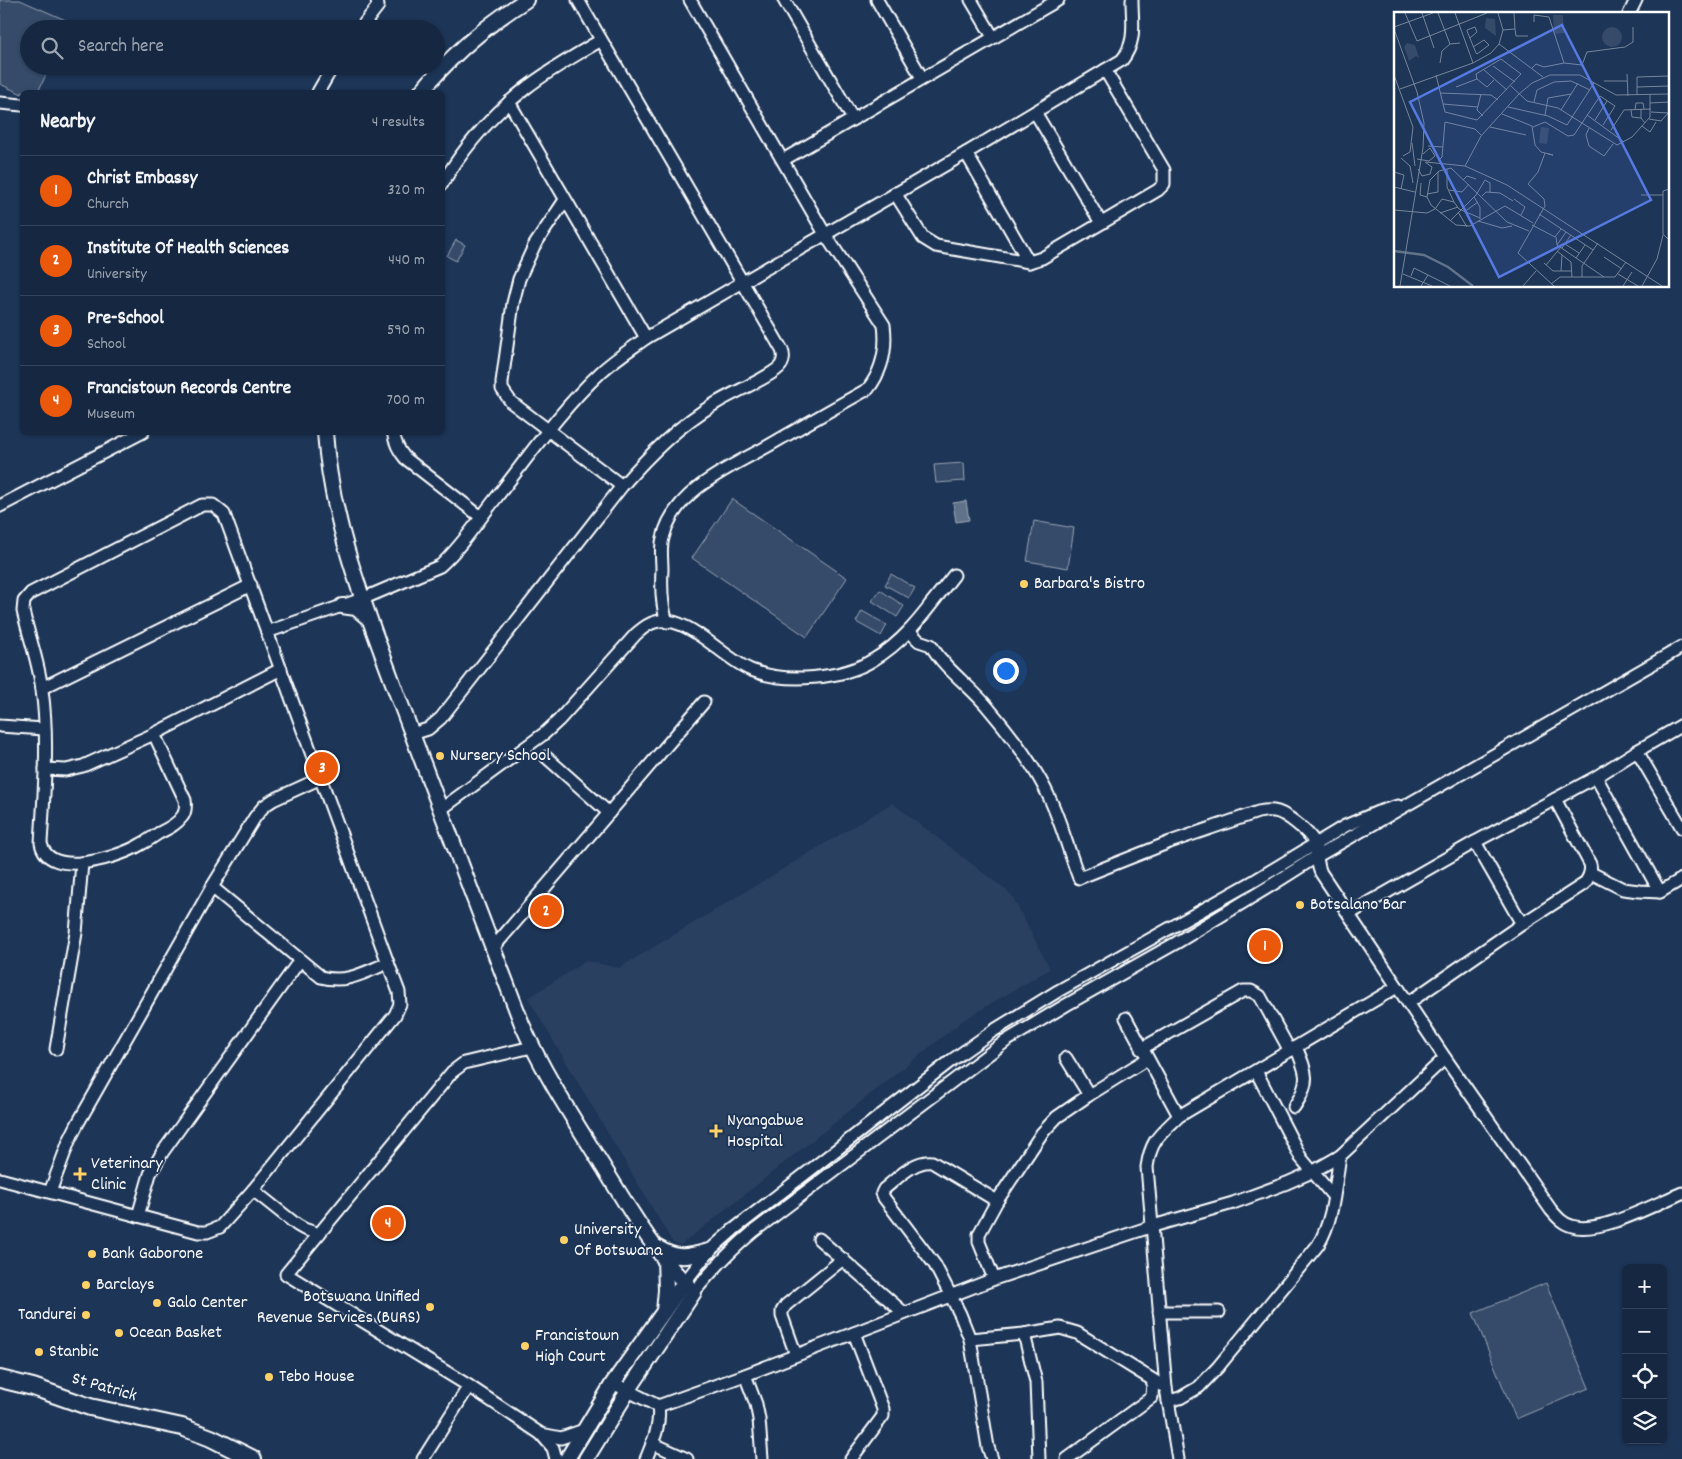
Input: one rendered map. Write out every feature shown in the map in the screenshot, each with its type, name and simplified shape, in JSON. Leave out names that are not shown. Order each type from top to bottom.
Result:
[{"type":"highway","name":"St Patrick","points":[[0,1379],[139,1419],[182,1427],[211,1438],[253,1459]]},
{"type":"main road","points":[[445,65],[473,37],[497,18],[526,0]]},
{"type":"main road","points":[[423,90],[436,75]]},
{"type":"main road","points":[[325,435],[328,465],[339,524],[362,599],[440,810],[532,1047],[552,1086],[636,1218],[664,1258],[689,1287]]},
{"type":"main road","points":[[342,606],[356,608],[370,619]]},
{"type":"main road","points":[[655,1246],[679,1257],[709,1251]]},
{"type":"main road","points":[[664,1258],[666,1290],[664,1314]]},
{"type":"main road","points":[[568,1459],[613,1383],[664,1314],[689,1287]]},
{"type":"main road","points":[[586,1459],[689,1287]]},
{"type":"street","points":[[367,20],[378,6],[377,0]]},
{"type":"street","points":[[412,734],[428,729],[441,718],[643,461],[688,420],[776,370],[784,356],[743,281],[578,0]]},
{"type":"street","points":[[667,622],[662,598],[662,540],[670,520],[678,507],[710,478],[728,466],[868,389],[878,372],[885,346],[884,325],[826,234],[690,0]]},
{"type":"street","points":[[784,0],[853,119]]},
{"type":"street","points":[[878,0],[922,78]]},
{"type":"street","points":[[972,0],[993,37]]},
{"type":"street","points":[[783,160],[1058,0]]},
{"type":"street","points":[[267,632],[362,599],[440,566],[481,518],[549,431],[600,373],[618,358],[646,338],[966,153],[1122,60],[1133,40],[1132,0]]},
{"type":"street","points":[[1630,12],[1636,0]]},
{"type":"street","points":[[445,180],[466,148],[509,102],[541,77],[601,40]]},
{"type":"street","points":[[895,193],[923,238],[930,244],[1029,262],[1042,258],[1158,190],[1164,184],[1164,170],[1105,70]]},
{"type":"street","points":[[320,90],[328,75]]},
{"type":"street","points":[[509,102],[646,338]]},
{"type":"street","points":[[0,103],[20,104]]},
{"type":"street","points":[[1036,112],[1101,223]]},
{"type":"street","points":[[966,153],[1029,262]]},
{"type":"street","points":[[565,200],[534,246],[519,279],[509,324],[502,389],[510,402],[622,486]]},
{"type":"street","points":[[0,506],[137,435]]},
{"type":"street","points":[[393,435],[394,443],[405,458],[481,518]]},
{"type":"street","points":[[0,1180],[198,1232],[207,1232],[220,1227],[253,1190],[395,1016],[400,1004],[388,963],[251,585],[224,514],[213,505],[202,506],[27,596],[24,601],[23,611],[42,688],[45,769],[41,843],[42,850],[47,856],[54,860],[82,863],[104,859],[136,848],[175,824],[185,812],[185,800],[154,734]]},
{"type":"street","points":[[440,810],[545,733],[559,720],[636,634],[656,621],[677,623],[688,628],[749,670],[761,674],[797,677],[827,675],[861,666],[887,651],[910,631],[954,575],[929,606]]},
{"type":"street","points":[[42,688],[251,585]]},
{"type":"street","points":[[910,631],[919,641],[931,645],[936,655],[971,688],[1026,758],[1049,798],[1079,878],[1170,842],[1258,812],[1274,811],[1288,817],[1310,836],[1314,844],[1317,865],[1321,873],[1445,1058],[1551,1210],[1560,1220],[1582,1229],[1593,1228],[1617,1221],[1682,1193]]},
{"type":"street","points":[[689,1287],[748,1237],[1006,1041],[1176,943],[1316,857],[1682,647]]},
{"type":"street","points":[[45,769],[66,770],[83,766],[154,734],[280,669]]},
{"type":"street","points":[[493,948],[704,702]]},
{"type":"street","points":[[1349,914],[1474,842],[1596,777],[1682,725]]},
{"type":"street","points":[[0,726],[44,729]]},
{"type":"street","points":[[1637,751],[1682,826]]},
{"type":"street","points":[[546,757],[609,813]]},
{"type":"street","points":[[1596,777],[1660,892]]},
{"type":"street","points":[[50,1192],[68,1141],[212,887],[255,817],[264,806],[273,800],[321,778]]},
{"type":"street","points":[[1408,1003],[1522,924],[1584,884],[1590,874],[1590,864],[1555,799]]},
{"type":"street","points":[[689,1287],[709,1251],[733,1230],[994,1031],[1058,991],[1220,901],[1344,826],[1378,812],[1409,803]]},
{"type":"street","points":[[1474,842],[1522,924]]},
{"type":"street","points":[[56,1050],[76,933],[82,863]]},
{"type":"street","points":[[1590,874],[1623,889],[1639,891],[1660,892],[1682,879]]},
{"type":"street","points":[[212,887],[321,977],[331,980],[344,980],[388,963]]},
{"type":"street","points":[[138,1216],[150,1174],[162,1153],[300,960]]},
{"type":"street","points":[[1178,1459],[1166,1388],[1147,1167],[1150,1151],[1155,1139],[1179,1116],[1397,987]]},
{"type":"street","points":[[1141,1048],[1243,991],[1251,991],[1260,996],[1293,1049],[1307,1079],[1305,1088],[1294,1107]]},
{"type":"street","points":[[1126,1018],[1179,1116]]},
{"type":"street","points":[[532,1047],[464,1063],[452,1072],[286,1274],[469,1386],[541,1434],[553,1448],[556,1459]]},
{"type":"street","points":[[1066,1058],[1089,1094]]},
{"type":"street","points":[[613,1383],[658,1406],[745,1375],[994,1279],[1287,1183],[1312,1172],[1340,1156],[1445,1058]]},
{"type":"street","points":[[994,1279],[979,1242],[979,1234],[997,1201],[1049,1124],[1089,1094],[1147,1059]]},
{"type":"street","points":[[1256,1071],[1301,1158],[1333,1196]]},
{"type":"street","points":[[1168,1401],[1180,1398],[1199,1387],[1218,1367],[1318,1245],[1329,1222],[1340,1156]]},
{"type":"street","points":[[992,1459],[988,1447],[970,1339],[960,1314],[935,1265],[882,1193],[884,1189],[917,1164],[932,1162],[997,1201]]},
{"type":"street","points":[[253,1190],[296,1225],[304,1230],[319,1234]]},
{"type":"street","points":[[819,1239],[904,1313]]},
{"type":"street","points":[[796,1355],[782,1316],[782,1310],[843,1259]]},
{"type":"street","points":[[1159,1312],[1219,1312]]},
{"type":"street","points":[[970,1339],[1024,1334],[1060,1328],[1068,1330],[1166,1388]]},
{"type":"street","points":[[851,1459],[883,1416],[883,1409],[854,1333]]},
{"type":"street","points":[[1024,1334],[1036,1382],[1039,1459]]},
{"type":"street","points":[[745,1375],[760,1419],[762,1459]]},
{"type":"street","points":[[1067,1459],[1152,1397],[1153,1381]]},
{"type":"street","points":[[423,1459],[469,1386]]},
{"type":"street","points":[[646,1459],[660,1417],[658,1406]]},
{"type":"street","points":[[541,1434],[561,1438],[584,1430]]},
{"type":"street","points":[[652,1443],[687,1459]]},
{"type":"shaded area","points":[[0,0],[20,0],[65,20],[20,20],[20,75],[46,75],[39,90],[20,90],[20,93],[0,84]]},
{"type":"shaded area","points":[[456,240],[465,245],[456,261],[447,256]]},
{"type":"shaded area","points":[[964,463],[965,481],[936,483],[934,465]]},
{"type":"shaded area","points":[[732,499],[847,578],[807,637],[692,558]]},
{"type":"shaded area","points":[[966,501],[969,520],[956,522],[953,503]]},
{"type":"shaded area","points":[[1034,521],[1074,528],[1068,568],[1027,561]]},
{"type":"shaded area","points":[[891,574],[915,588],[909,598],[885,585]]},
{"type":"shaded area","points":[[880,590],[904,606],[897,617],[872,601]]},
{"type":"shaded area","points":[[862,611],[887,625],[881,636],[856,622]]},
{"type":"shaded area","name":"Nyangabwe Hospital","points":[[892,803],[1011,894],[1050,969],[965,1019],[681,1245],[673,1243],[528,998],[586,961],[619,968]]},
{"type":"shaded area","points":[[1546,1283],[1589,1388],[1516,1419],[1473,1313]]},
{"type":"place","name":"Barbara's Bistro","points":[[1024,584]]},
{"type":"place","name":"Nursery School","points":[[440,756]]},
{"type":"place","name":"Pre-School","points":[[322,768]]},
{"type":"place","name":"Botsalano Bar","points":[[1300,905]]},
{"type":"place","name":"Institute Of Health Sciences","points":[[546,911]]},
{"type":"place","name":"Christ Embassy","points":[[1265,946]]},
{"type":"place","name":"Nyangabwe Hospital","points":[[716,1131]]},
{"type":"place","name":"Veterinary Clinic","points":[[80,1174]]},
{"type":"place","name":"Francistown Records Centre","points":[[388,1223]]},
{"type":"place","name":"University Of Botswana","points":[[564,1240]]},
{"type":"place","name":"Bank Gaborone","points":[[92,1254]]},
{"type":"place","name":"Barclays","points":[[86,1285]]},
{"type":"place","name":"Galo Center","points":[[157,1303]]},
{"type":"place","name":"Botswana Unified Revenue Services (BURS)","points":[[430,1307]]},
{"type":"place","name":"Tandurei","points":[[86,1315]]},
{"type":"place","name":"Ocean Basket","points":[[119,1333]]},
{"type":"place","name":"Francistown High Court","points":[[525,1346]]},
{"type":"place","name":"Stanbic","points":[[39,1352]]},
{"type":"place","name":"Tebo House","points":[[269,1377]]}]
